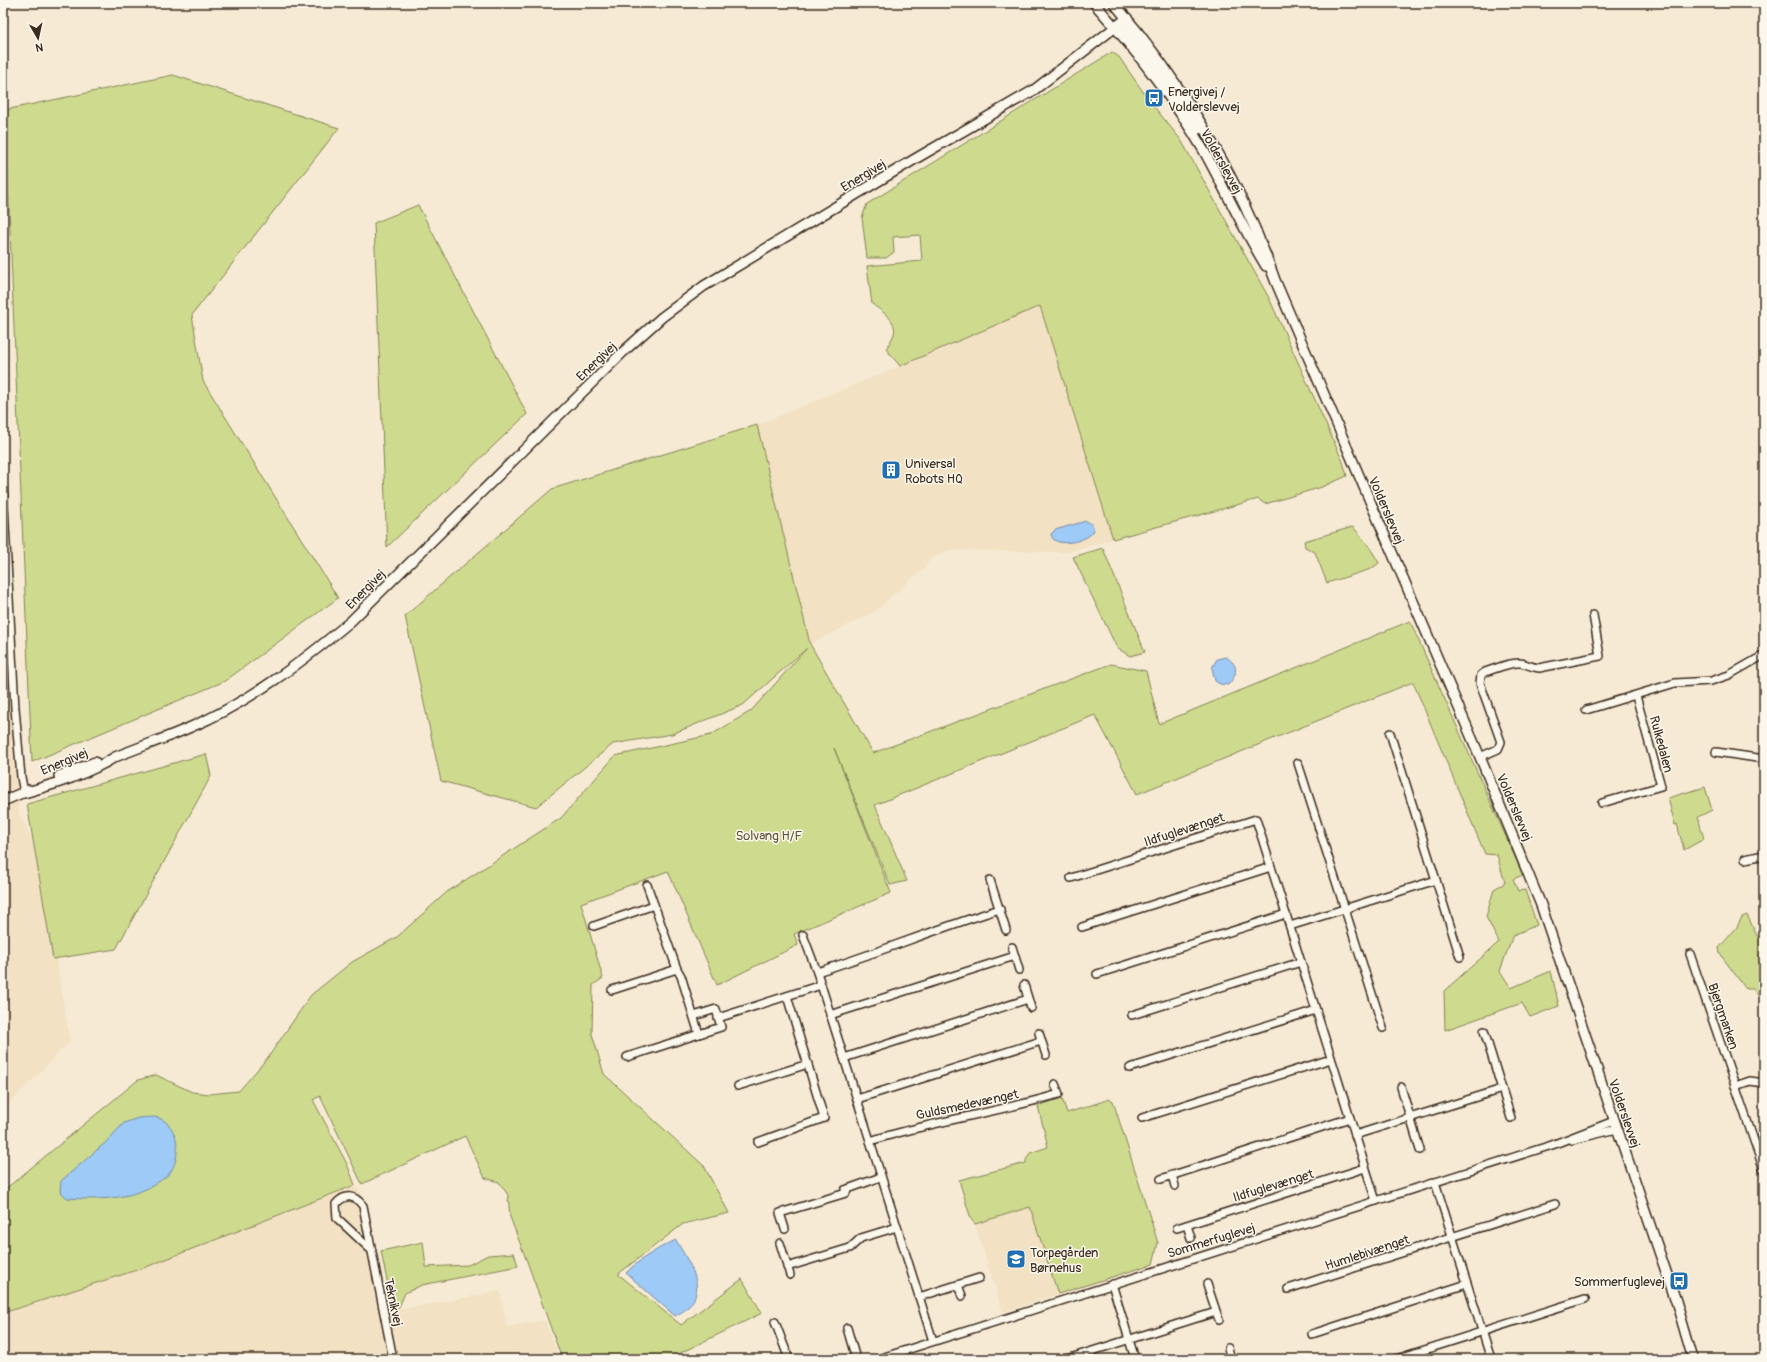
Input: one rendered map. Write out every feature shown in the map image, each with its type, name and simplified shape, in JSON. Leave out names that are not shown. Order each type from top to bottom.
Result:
[{"type":"street","name":"Volderslevvej","points":[[1094,3],[1116,27],[1168,96],[1203,150],[1259,255],[1275,280]]},
{"type":"street","name":"Volderslevvej","points":[[1114,3],[1181,89],[1207,132],[1235,185],[1265,253],[1275,280],[1480,757],[1541,905],[1676,1301],[1693,1359]]},
{"type":"street","name":"Energivej","points":[[3,801],[79,774],[104,764],[114,758],[192,727],[218,714],[282,676],[312,654],[351,621],[623,352],[662,317],[698,290],[915,159],[1034,90],[1127,18]]},
{"type":"street","points":[[1116,27],[1123,28],[1134,37],[1174,92],[1235,185]]},
{"type":"street","points":[[3,488],[15,708],[21,777],[24,793]]},
{"type":"street","points":[[1480,757],[1498,749],[1501,742],[1480,683],[1481,675],[1485,672],[1521,662],[1530,667],[1539,668],[1600,656],[1593,615]]},
{"type":"street","points":[[1586,710],[1675,683],[1711,681],[1729,675],[1764,655]]},
{"type":"street","name":"Rulkedalen","points":[[1602,802],[1661,786],[1636,696]]},
{"type":"street","points":[[1390,733],[1460,957]]},
{"type":"street","points":[[1716,752],[1764,759]]},
{"type":"street","points":[[1298,763],[1383,1028]]},
{"type":"street","name":"Ildfuglevænget","points":[[1071,878],[1256,819],[1376,1201]]},
{"type":"street","points":[[1745,859],[1764,855]]},
{"type":"street","points":[[1082,926],[1271,867]]},
{"type":"street","points":[[990,880],[1006,930]]},
{"type":"street","points":[[1290,926],[1436,880]]},
{"type":"street","points":[[647,885],[681,976],[699,1034]]},
{"type":"street","points":[[594,926],[654,905]]},
{"type":"street","points":[[817,972],[862,958],[960,921],[1000,909]]},
{"type":"street","points":[[1097,974],[1286,914]]},
{"type":"street","points":[[803,935],[817,972],[933,1342]]},
{"type":"street","points":[[1012,947],[1019,970]]},
{"type":"street","name":"Bjergmarken","points":[[1690,954],[1764,1170]]},
{"type":"street","points":[[830,1015],[1015,956]]},
{"type":"street","points":[[1132,1015],[1301,962]]},
{"type":"street","points":[[612,990],[677,968]]},
{"type":"street","points":[[718,1018],[821,985]]},
{"type":"street","points":[[1024,985],[1031,1008]]},
{"type":"street","points":[[758,1142],[824,1118],[787,996]]},
{"type":"street","points":[[844,1058],[1028,999]]},
{"type":"street","points":[[627,1057],[721,1027],[716,1009],[694,1016]]},
{"type":"street","points":[[1130,1068],[1316,1010]]},
{"type":"street","points":[[1484,1031],[1511,1118]]},
{"type":"street","points":[[857,1099],[1040,1037],[1046,1055]]},
{"type":"street","points":[[1142,1118],[1331,1059]]},
{"type":"street","points":[[738,1086],[808,1064]]},
{"type":"street","points":[[1736,1086],[1750,1081],[1764,1083]]},
{"type":"street","name":"Guldsmedevænget","points":[[870,1141],[926,1125],[1022,1106],[1058,1094],[1055,1084]]},
{"type":"street","points":[[1401,1088],[1420,1150]]},
{"type":"street","points":[[1355,1135],[1502,1089]]},
{"type":"street","points":[[1161,1179],[1350,1118]]},
{"type":"street","name":"Sommerfuglevej","points":[[878,1359],[1616,1125]]},
{"type":"street","name":"Ildfuglevænget","points":[[1177,1228],[1365,1168]]},
{"type":"street","points":[[1172,1175],[1175,1186]]},
{"type":"street","points":[[785,1229],[780,1213],[846,1192],[845,1190],[882,1177]]},
{"type":"street","points":[[1435,1182],[1491,1359]]},
{"type":"street","name":"Teknikvej","points":[[370,1249],[337,1218],[336,1204],[340,1199],[349,1196],[358,1199],[363,1206],[370,1249],[393,1359]]},
{"type":"street","name":"Humlebivænget","points":[[1288,1289],[1555,1204]]},
{"type":"street","points":[[1187,1224],[1191,1238]]},
{"type":"street","points":[[787,1267],[850,1248],[861,1238],[897,1227]]},
{"type":"street","points":[[780,1243],[790,1275]]},
{"type":"street","points":[[919,1297],[979,1278]]},
{"type":"street","points":[[1112,1284],[1135,1359]]},
{"type":"street","points":[[1207,1284],[1219,1320]]},
{"type":"street","points":[[1312,1334],[1467,1284]]},
{"type":"street","points":[[958,1285],[962,1296]]},
{"type":"street","points":[[1396,1359],[1585,1299]]},
{"type":"street","points":[[1067,1359],[1216,1312]]},
{"type":"street","points":[[775,1322],[789,1359]]},
{"type":"street","points":[[847,1328],[856,1359]]},
{"type":"street","points":[[1228,1348],[1230,1359]]},
{"type":"shaded area","points":[[1040,306],[1113,539],[1068,552],[949,550],[931,558],[924,568],[874,612],[810,644],[757,425]]},
{"type":"shaded area","points":[[3,575],[19,814],[37,847],[70,1041],[3,1110]]},
{"type":"shaded area","points":[[355,1185],[368,1204],[388,1312],[500,1291],[507,1327],[545,1320],[559,1359],[3,1359],[3,1313],[146,1267]]},
{"type":"shaded area","name":"Torpegården Børnehus","points":[[1030,1207],[1058,1294],[1003,1312],[975,1224]]},
{"type":"green space","points":[[1112,52],[1119,57],[1148,99],[1181,140],[1269,298],[1343,462],[1347,476],[1322,487],[1265,504],[1258,499],[1113,539],[1040,306],[900,366],[886,349],[894,334],[894,324],[888,316],[872,304],[867,266],[922,261],[920,235],[893,237],[894,252],[886,258],[867,258],[862,218],[867,204]]},
{"type":"green space","points":[[173,75],[339,128],[192,315],[203,381],[338,598],[225,681],[32,762],[5,110]]},
{"type":"green space","points":[[418,205],[527,414],[387,547],[374,223]]},
{"type":"green space","name":"Solvang H/F","points":[[757,425],[810,644],[873,753],[1111,664],[1146,671],[1159,724],[1410,621],[1523,875],[1513,879],[1518,891],[1525,890],[1537,925],[1513,935],[1500,971],[1511,988],[1551,971],[1559,1006],[1530,1017],[1522,1003],[1445,1030],[1444,991],[1499,942],[1486,917],[1494,889],[1505,883],[1497,855],[1485,854],[1413,682],[1137,794],[1095,715],[875,805],[907,881],[890,885],[834,748],[891,893],[794,934],[798,945],[717,985],[668,871],[581,903],[603,978],[593,985],[592,1034],[604,1074],[704,1166],[729,1213],[683,1224],[618,1274],[681,1325],[742,1279],[762,1313],[668,1359],[562,1359],[510,1217],[508,1195],[499,1182],[485,1178],[465,1136],[362,1184],[320,1096],[313,1100],[347,1164],[355,1185],[146,1267],[3,1313],[3,1191],[138,1080],[156,1075],[192,1092],[209,1094],[239,1091],[269,1056],[311,995],[352,962],[397,937],[447,892],[561,818],[615,756],[711,735],[751,711],[807,648],[743,705],[672,734],[613,744],[536,807],[441,781],[405,616],[552,489]]},
{"type":"green space","points":[[1353,527],[1369,546],[1379,563],[1371,569],[1327,583],[1315,552],[1305,547],[1304,541]]},
{"type":"green space","points":[[1103,548],[1145,652],[1130,656],[1117,648],[1073,557]]},
{"type":"green space","points":[[206,754],[211,776],[116,949],[53,959],[27,804]]},
{"type":"green space","points":[[1705,787],[1712,810],[1698,817],[1704,839],[1684,850],[1677,824],[1675,825],[1668,798]]},
{"type":"green space","points":[[1747,915],[1757,936],[1764,940],[1764,1003],[1753,989],[1746,989],[1720,954],[1719,948],[1737,927],[1742,917]]},
{"type":"green space","points":[[1062,1098],[1067,1113],[1110,1099],[1113,1101],[1158,1243],[1153,1264],[1058,1294],[1030,1207],[975,1224],[971,1219],[959,1180],[1026,1163],[1030,1153],[1048,1147],[1038,1106]]},
{"type":"green space","points":[[423,1242],[426,1267],[468,1265],[488,1255],[514,1253],[518,1266],[422,1285],[405,1293],[398,1309],[393,1310],[381,1251]]},
{"type":"water","points":[[1086,521],[1092,524],[1094,530],[1086,538],[1064,543],[1053,539],[1051,534],[1055,530]]},
{"type":"water","points":[[1226,657],[1233,663],[1236,670],[1234,677],[1228,685],[1220,684],[1215,681],[1212,668],[1217,659]]},
{"type":"water","points":[[157,1117],[166,1122],[175,1135],[177,1143],[176,1159],[169,1174],[154,1185],[134,1194],[100,1199],[67,1198],[60,1191],[61,1181],[105,1143],[124,1123],[138,1118]]},
{"type":"water","points":[[676,1240],[693,1271],[696,1281],[696,1290],[694,1299],[687,1308],[675,1316],[626,1273],[650,1254]]},
{"type":"place","name":"Energivej / Volderslevvej","points":[[1154,98]]},
{"type":"place","name":"Universal Robots HQ","points":[[891,470]]},
{"type":"place","name":"Torpegården Børnehus","points":[[1016,1259]]},
{"type":"place","name":"Sommerfuglevej","points":[[1679,1281]]}]
